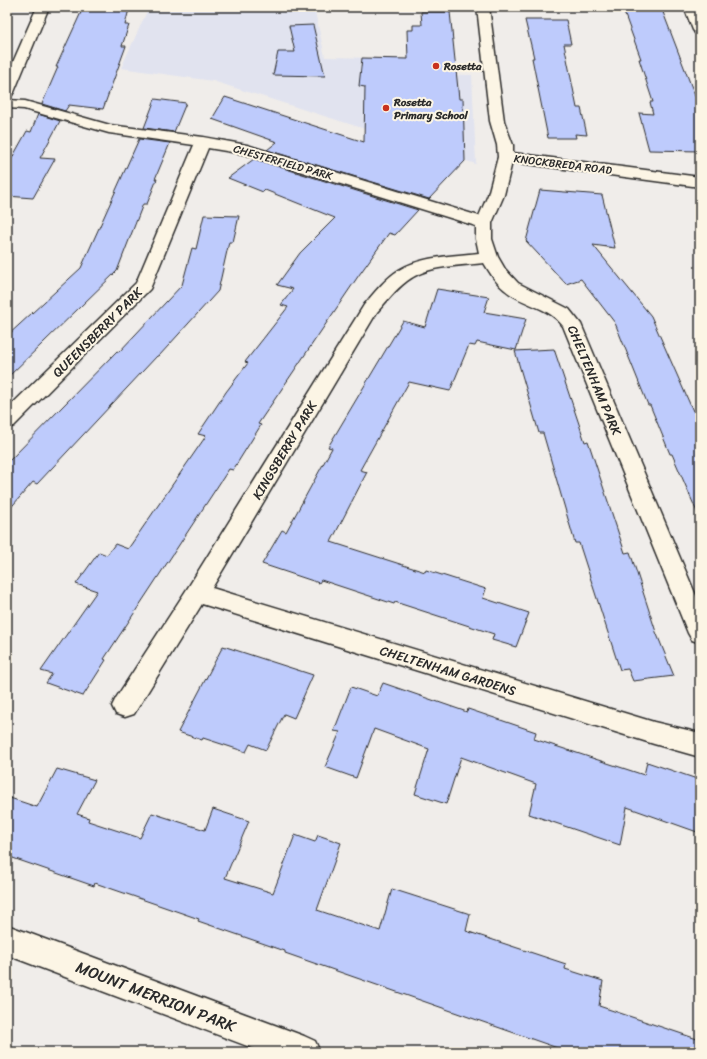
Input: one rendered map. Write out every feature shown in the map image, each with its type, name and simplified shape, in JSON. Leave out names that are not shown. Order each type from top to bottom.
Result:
[{"type":"street","points":[[7,92],[43,7]]},
{"type":"street","name":"KNOCKBREDA ROAD","points":[[483,7],[497,121],[505,145],[506,157],[700,182]]},
{"type":"street","points":[[690,7],[700,30]]},
{"type":"street","points":[[7,57],[23,57]]},
{"type":"street","name":"CHESTERFIELD PARK","points":[[7,104],[25,106],[109,129],[204,142],[247,150],[484,223]]},
{"type":"street","name":"QUEENSBERRY PARK","points":[[7,421],[144,285],[204,142]]},
{"type":"street","name":"CHELTENHAM PARK","points":[[506,157],[496,195],[484,223],[484,239],[489,257],[498,272],[512,287],[563,313],[572,324],[700,633]]},
{"type":"street","name":"KINGSBERRY PARK","points":[[125,706],[197,593],[370,309],[390,287],[404,275],[415,269],[489,257]]},
{"type":"street","name":"CHELTENHAM GARDENS","points":[[197,593],[639,728],[700,745]]},
{"type":"street","name":"MOUNT MERRION PARK","points":[[7,940],[304,1052]]},
{"type":"shaded area","name":"Rosetta Primary School","points":[[149,7],[314,7],[325,57],[378,58],[377,73],[472,75],[476,164],[213,81],[121,68]]},
{"type":"building","points":[[622,7],[661,7],[700,109],[700,151],[649,150],[639,113],[653,114],[650,102],[653,102],[639,59],[641,59]]},
{"type":"building","points":[[83,8],[129,9],[125,25],[129,25],[122,46],[126,46],[103,109],[69,105],[65,111],[42,104],[58,67],[56,67]]},
{"type":"building","points":[[421,12],[450,12],[459,99],[463,99],[465,161],[429,199],[267,150],[277,142],[212,119],[225,97],[364,142],[365,87],[359,86],[362,58],[408,59],[407,30],[413,30],[413,25],[422,25]]},
{"type":"building","points":[[525,20],[566,20],[571,44],[564,44],[577,108],[581,108],[587,135],[575,134],[576,138],[548,138],[532,58],[534,58]]},
{"type":"building","points":[[313,25],[325,76],[273,75],[278,52],[295,52],[289,26]]},
{"type":"building","points":[[155,99],[186,103],[174,132],[144,128]]},
{"type":"building","points":[[38,114],[60,121],[40,158],[55,159],[33,198],[7,196],[7,167],[27,131],[31,132]]},
{"type":"building","points":[[139,139],[170,143],[155,179],[157,179],[147,204],[143,204],[117,271],[7,378],[7,336],[81,268]]},
{"type":"building","points":[[254,159],[418,210],[395,235],[389,233],[359,275],[258,424],[261,425],[233,470],[229,469],[104,659],[106,660],[83,696],[46,683],[52,674],[41,671],[97,591],[76,584],[99,552],[107,555],[115,544],[128,549],[206,436],[198,434],[226,392],[248,363],[245,362],[288,307],[281,305],[293,289],[277,285],[300,253],[335,218],[265,190],[263,192],[228,178]]},
{"type":"building","points":[[540,190],[602,195],[615,248],[593,245],[651,316],[693,411],[695,411],[700,422],[700,519],[672,454],[670,454],[650,405],[648,405],[615,323],[581,279],[566,284],[526,241]]},
{"type":"building","points":[[204,215],[239,216],[233,242],[229,242],[218,291],[159,356],[157,356],[37,484],[33,482],[7,512],[7,463],[117,351],[119,352],[182,285],[192,248],[196,249]]},
{"type":"building","points":[[437,289],[489,297],[484,312],[526,319],[516,350],[477,342],[475,346],[469,345],[450,391],[409,382],[360,470],[367,472],[331,542],[425,572],[426,570],[486,589],[483,598],[529,613],[516,647],[492,640],[494,634],[395,602],[394,604],[321,580],[319,583],[262,564],[282,530],[286,532],[332,448],[328,447],[403,321],[425,327]]},
{"type":"building","points":[[554,349],[585,442],[588,441],[625,553],[630,552],[656,632],[674,676],[633,681],[628,669],[620,670],[579,543],[575,543],[543,433],[539,433],[515,351]]},
{"type":"building","points":[[223,646],[313,675],[294,718],[284,714],[266,750],[250,744],[246,752],[203,738],[202,740],[178,732]]},
{"type":"building","points":[[383,683],[467,712],[468,709],[536,732],[534,739],[644,775],[647,762],[700,780],[700,833],[627,807],[620,845],[529,814],[536,784],[461,757],[446,804],[415,794],[429,749],[374,729],[356,778],[325,767],[340,732],[334,731],[351,687],[377,696]]},
{"type":"building","points":[[57,769],[95,780],[77,814],[89,818],[88,821],[140,838],[152,813],[205,830],[213,809],[249,821],[225,878],[273,893],[295,835],[315,842],[318,835],[341,843],[317,910],[380,931],[392,889],[470,914],[466,931],[566,964],[565,969],[603,981],[599,1006],[700,1040],[700,1052],[569,1052],[285,953],[285,951],[198,921],[199,919],[95,883],[94,886],[7,856],[7,797],[37,807]]},
{"type":"place","name":"Rosetta","points":[[436,66]]},
{"type":"place","name":"Rosetta Primary School","points":[[386,108]]}]
